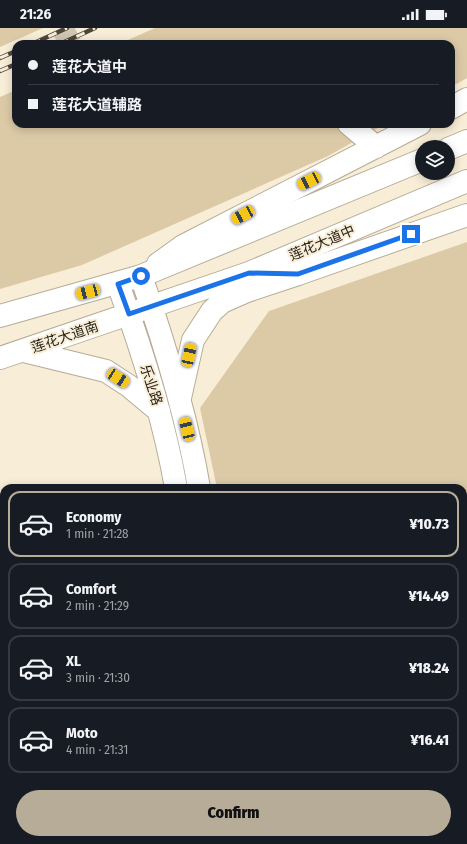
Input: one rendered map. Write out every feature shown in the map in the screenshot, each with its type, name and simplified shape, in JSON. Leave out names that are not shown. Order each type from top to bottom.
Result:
[{"type":"main road","points":[[455,106],[467,99]]},
{"type":"main road","points":[[354,128],[376,147]]},
{"type":"main road","points":[[141,276],[183,246],[412,128]]},
{"type":"main road","points":[[455,146],[467,141]]},
{"type":"main road","points":[[0,316],[118,284],[141,276],[415,163]]},
{"type":"main road","name":"莲花大道中","points":[[129,314],[249,273],[467,180]]},
{"type":"main road","points":[[180,400],[193,340],[212,310],[222,302],[247,291],[467,214]]},
{"type":"main road","points":[[249,273],[298,274]]},
{"type":"main road","name":"乐业路","points":[[141,276],[180,400],[194,458],[198,484]]},
{"type":"main road","name":"乐业路","points":[[118,284],[129,314],[159,411],[170,451],[175,484]]},
{"type":"main road","name":"莲花大道南","points":[[0,358],[129,314]]},
{"type":"main road","points":[[24,351],[106,371],[129,386],[159,411]]},
{"type":"shaded area","points":[[0,28],[43,28],[16,40],[12,40],[12,42],[0,47]]},
{"type":"shaded area","points":[[155,28],[467,28],[467,78],[455,85],[455,40],[128,40]]},
{"type":"shaded area","points":[[12,92],[12,128],[378,128],[328,156],[82,265],[0,289],[0,97]]},
{"type":"shaded area","points":[[467,242],[467,484],[216,484],[200,408],[269,311]]},
{"type":"tunnel","points":[[62,28],[69,40]]},
{"type":"railway","points":[[41,40],[67,28]]},
{"type":"railway","points":[[69,40],[95,28]]},
{"type":"railway","points":[[0,58],[12,53]]},
{"type":"railway","points":[[0,71],[12,66]]},
{"type":"route","points":[[141,276],[118,284],[129,314],[249,273],[298,274],[411,234]]}]
